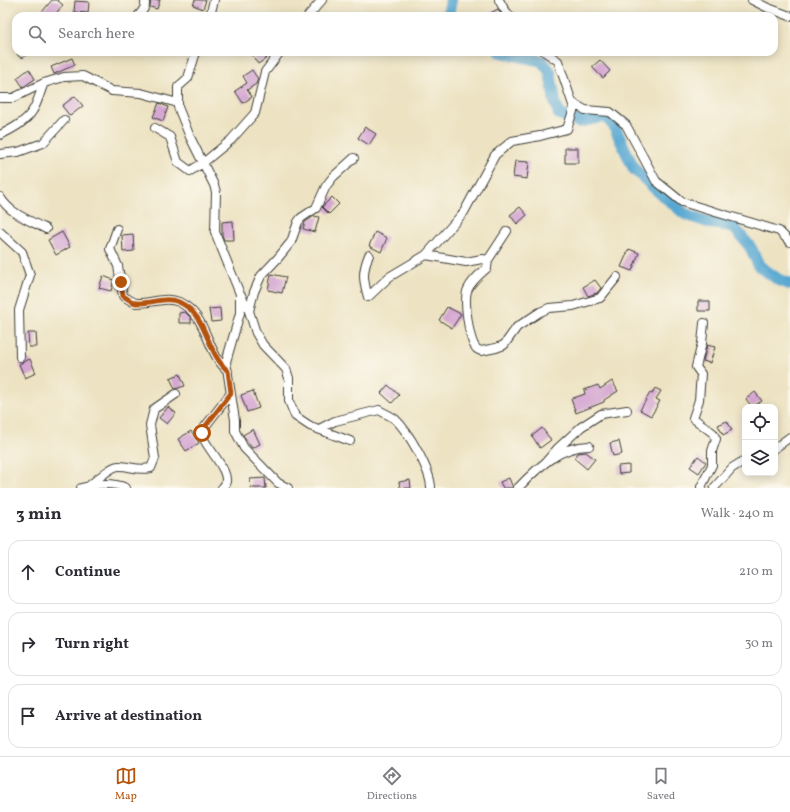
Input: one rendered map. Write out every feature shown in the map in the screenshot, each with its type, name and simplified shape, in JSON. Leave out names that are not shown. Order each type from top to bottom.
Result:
[{"type":"street","points":[[142,12],[146,4],[145,0]]},
{"type":"street","points":[[211,12],[214,0]]},
{"type":"street","points":[[312,12],[322,0]]},
{"type":"street","points":[[499,0],[507,12]]},
{"type":"street","points":[[752,0],[790,16]]},
{"type":"street","points":[[195,56],[188,78],[178,87],[178,107],[190,137],[214,185],[216,192],[215,232],[240,294],[249,311],[256,334],[263,345],[286,369],[289,378],[289,402],[295,416],[310,426],[350,441]]},
{"type":"street","points":[[155,128],[170,137],[178,162],[190,171],[231,140],[255,113],[265,72],[277,56]]},
{"type":"street","points":[[369,255],[365,265],[363,280],[368,297],[389,277],[426,255],[464,212],[495,154],[512,141],[567,129],[574,106],[558,61],[550,56]]},
{"type":"street","points":[[0,98],[13,98],[44,83],[64,77],[83,76],[112,91],[141,93],[178,103]]},
{"type":"street","points":[[0,134],[13,128],[27,117],[33,110],[44,83]]},
{"type":"street","points":[[574,106],[586,110],[610,112],[626,125],[656,181],[682,202],[780,231],[790,242]]},
{"type":"street","points":[[0,154],[18,152],[43,143],[64,120]]},
{"type":"street","points":[[249,311],[254,292],[261,276],[291,242],[298,222],[301,218],[316,208],[326,186],[333,177],[354,158]]},
{"type":"street","points":[[0,196],[14,213],[46,229]]},
{"type":"street","points":[[117,229],[110,249],[118,266],[123,296],[136,303],[160,300],[179,302],[197,316],[220,364],[228,371]]},
{"type":"street","points":[[507,231],[488,260],[487,268],[473,281],[467,290],[470,336],[475,348],[481,351],[504,345],[517,327],[540,312],[550,308],[573,306],[600,298],[617,277]]},
{"type":"street","points":[[0,232],[22,252],[30,275],[19,310],[20,357]]},
{"type":"street","points":[[426,255],[466,262],[482,259],[488,260]]},
{"type":"street","points":[[240,294],[240,313],[226,362],[235,420],[235,431],[244,448],[277,485],[288,488]]},
{"type":"street","points":[[702,488],[701,487],[712,465],[712,451],[716,439],[713,433],[693,418],[699,400],[701,374],[696,367],[702,343],[704,323]]},
{"type":"street","points":[[222,488],[226,481],[224,471],[203,438],[202,433],[204,428],[231,393]]},
{"type":"street","points":[[90,485],[112,467],[118,466],[142,470],[151,468],[155,458],[150,425],[154,409],[176,394]]},
{"type":"street","points":[[319,429],[334,421],[379,410],[394,418],[404,430],[429,475],[431,488]]},
{"type":"street","points":[[518,488],[581,427],[601,414],[627,410]]},
{"type":"street","points":[[778,446],[790,437]]},
{"type":"street","points":[[544,464],[563,451],[579,446],[589,446]]},
{"type":"street","points":[[714,488],[732,468],[742,462]]},
{"type":"street","points":[[81,488],[90,485],[113,484],[126,488]]},
{"type":"building","points":[[52,0],[57,0],[63,5],[57,12],[42,12]]},
{"type":"building","points":[[151,0],[160,0],[157,9],[150,7]]},
{"type":"building","points":[[195,0],[206,0],[203,9],[193,5]]},
{"type":"building","points":[[75,1],[89,2],[88,12],[74,12]]},
{"type":"building","points":[[498,9],[500,12],[492,12]]},
{"type":"building","points":[[253,56],[266,56],[267,58],[258,64]]},
{"type":"building","points":[[72,58],[75,65],[54,74],[51,67]]},
{"type":"building","points":[[600,60],[610,71],[603,78],[592,67]]},
{"type":"building","points":[[29,69],[35,79],[23,87],[17,78]]},
{"type":"building","points":[[252,70],[258,79],[256,84],[247,90],[252,97],[243,103],[235,91],[247,83],[243,76]]},
{"type":"building","points":[[75,96],[83,106],[70,116],[62,106]]},
{"type":"building","points":[[159,103],[168,107],[163,121],[153,117]]},
{"type":"building","points":[[365,127],[376,134],[369,145],[358,138]]},
{"type":"building","points":[[565,148],[578,148],[578,163],[565,163]]},
{"type":"building","points":[[515,161],[529,162],[527,179],[513,177]]},
{"type":"building","points":[[332,197],[339,204],[329,214],[322,207]]},
{"type":"building","points":[[520,207],[527,215],[517,224],[510,215]]},
{"type":"building","points":[[314,216],[319,217],[315,232],[303,229],[305,222]]},
{"type":"building","points":[[233,221],[234,240],[224,240],[222,235],[222,222]]},
{"type":"building","points":[[62,232],[70,247],[56,255],[48,240]]},
{"type":"building","points":[[375,232],[387,238],[381,252],[369,246]]},
{"type":"building","points":[[133,234],[134,251],[123,252],[122,235]]},
{"type":"building","points":[[629,249],[639,253],[632,271],[621,267]]},
{"type":"building","points":[[271,274],[286,277],[282,293],[268,290]]},
{"type":"building","points":[[103,276],[114,280],[111,291],[99,288]]},
{"type":"building","points":[[595,280],[601,288],[597,293],[588,296],[583,287]]},
{"type":"building","points":[[698,301],[710,301],[710,311],[698,311]]},
{"type":"building","points":[[447,307],[461,314],[452,328],[439,320]]},
{"type":"building","points":[[220,308],[221,321],[211,322],[209,309]]},
{"type":"building","points":[[185,312],[191,318],[191,323],[179,323],[179,313]]},
{"type":"building","points":[[28,333],[36,333],[37,347],[29,347]]},
{"type":"building","points":[[707,345],[715,347],[710,363],[703,361]]},
{"type":"building","points":[[30,359],[36,373],[25,378],[19,364]]},
{"type":"building","points":[[180,374],[185,386],[175,389],[170,378]]},
{"type":"building","points":[[612,381],[618,391],[604,400],[604,402],[576,413],[571,399],[585,394],[584,390],[598,385],[600,389]]},
{"type":"building","points":[[388,385],[399,395],[392,403],[381,393]]},
{"type":"building","points":[[655,388],[661,391],[656,399],[660,401],[651,416],[640,410],[650,393],[652,394]]},
{"type":"building","points":[[253,391],[259,408],[247,412],[241,395]]},
{"type":"building","points":[[755,392],[762,401],[757,404],[750,404],[746,399]]},
{"type":"building","points":[[168,407],[176,413],[167,424],[159,418]]},
{"type":"building","points":[[727,421],[732,430],[723,435],[718,425]]},
{"type":"building","points":[[542,428],[551,440],[540,448],[532,436]]},
{"type":"building","points":[[253,429],[260,444],[252,448],[243,435]]},
{"type":"building","points":[[191,431],[199,443],[186,451],[178,439]]},
{"type":"building","points":[[619,441],[622,454],[613,456],[610,443]]},
{"type":"building","points":[[586,452],[595,459],[587,469],[574,458],[578,453]]},
{"type":"building","points":[[698,456],[706,462],[699,473],[690,467]]},
{"type":"building","points":[[629,465],[629,473],[619,474],[618,466]]},
{"type":"building","points":[[265,478],[266,488],[251,488],[250,479]]},
{"type":"building","points":[[509,478],[513,488],[503,488],[500,482]]},
{"type":"building","points":[[410,480],[411,488],[400,488],[399,482]]},
{"type":"waterway","points":[[449,12],[451,0]]},
{"type":"waterway","points":[[519,56],[542,61],[550,72],[555,102],[559,114],[579,122],[605,116],[614,126],[634,169],[659,192],[685,214],[711,223],[733,226],[751,248],[759,266],[779,280],[790,284]]},
{"type":"route","points":[[121,282],[123,296],[136,303],[160,300],[179,302],[197,316],[220,364],[228,371],[231,393],[221,408],[204,428],[202,433]]}]
